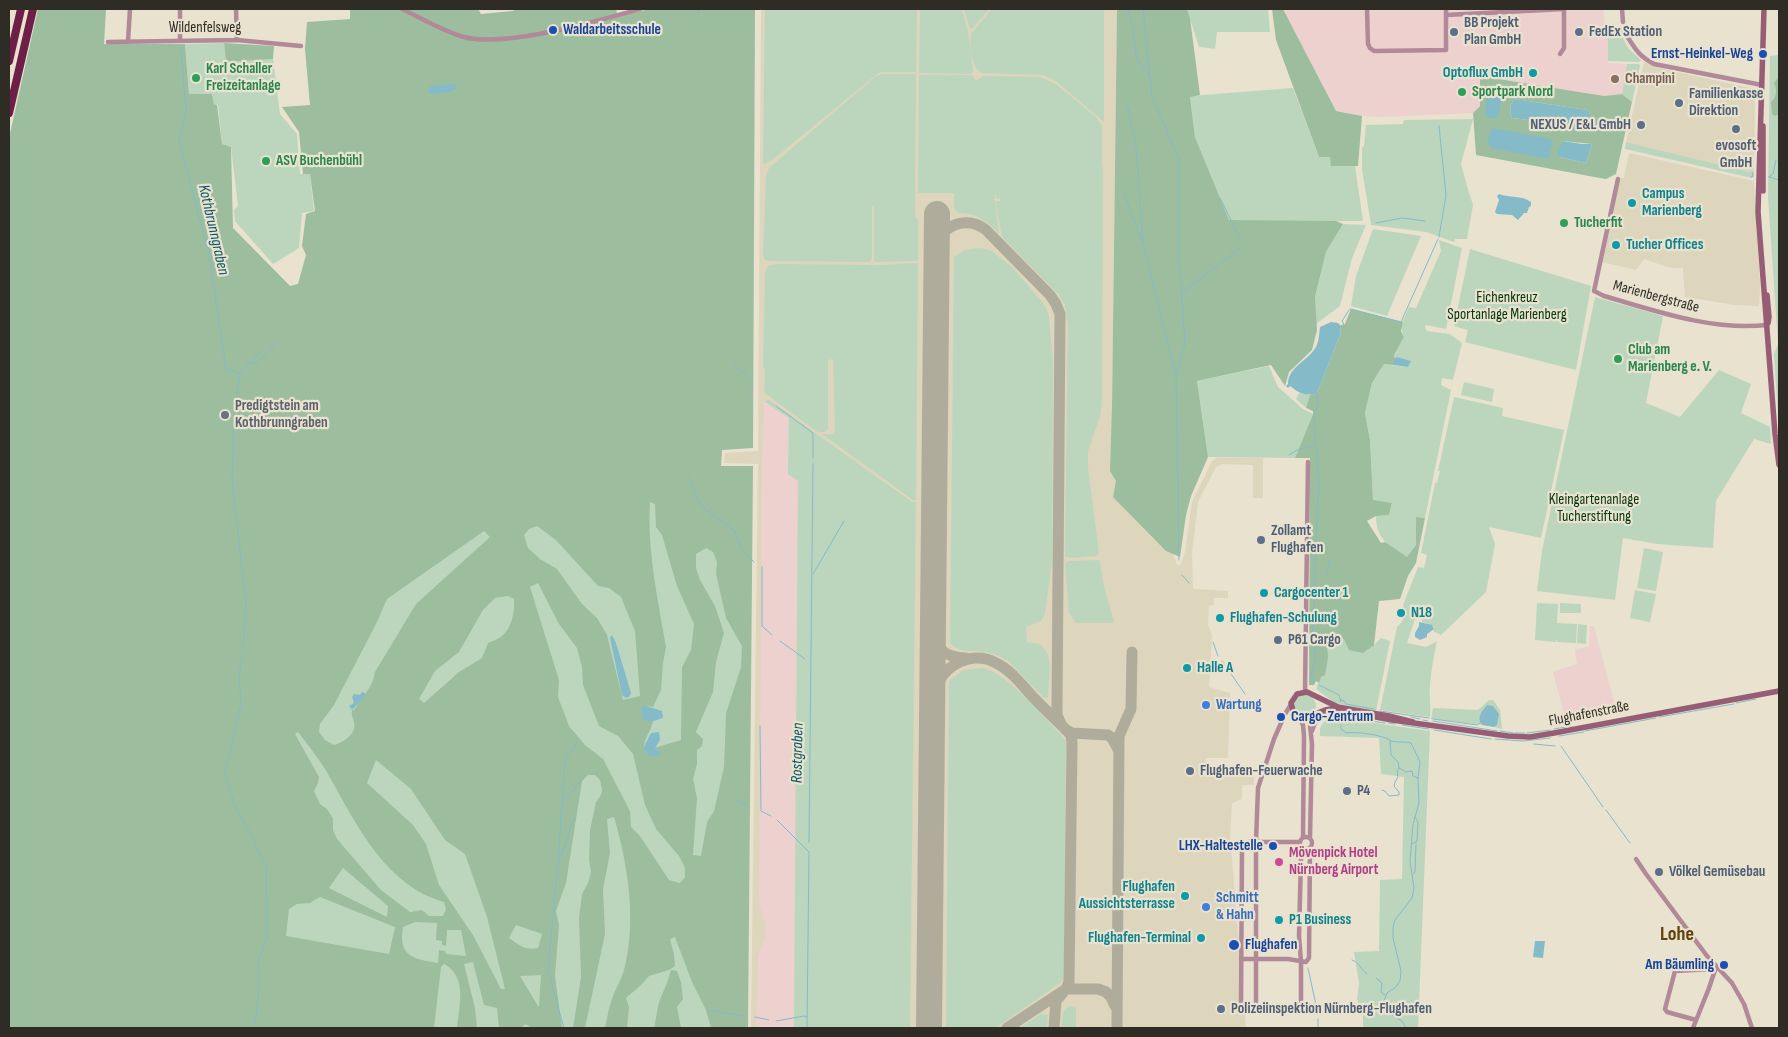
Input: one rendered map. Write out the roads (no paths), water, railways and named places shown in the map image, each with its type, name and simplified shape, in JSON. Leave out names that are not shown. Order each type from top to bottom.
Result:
[{"type":"highway","points":[[9,61],[21,9]]},
{"type":"highway","points":[[9,112],[32,9]]},
{"type":"main road","points":[[1764,9],[1761,236],[1765,317],[1779,465]]},
{"type":"main road","points":[[1300,719],[1294,714],[1290,706],[1295,696],[1305,692]]},
{"type":"main road","name":"Flughafenstraße","points":[[1305,692],[1338,708],[1413,722]]},
{"type":"main road","name":"Flughafenstraße","points":[[1300,719],[1326,709],[1341,710],[1392,720],[1503,735],[1530,736],[1779,692]]},
{"type":"main road","points":[[1313,695],[1318,705],[1314,715]]},
{"type":"street","points":[[128,41],[130,9]]},
{"type":"street","points":[[180,9],[180,41]]},
{"type":"street","points":[[236,9],[237,40]]},
{"type":"street","points":[[402,9],[462,37],[474,39],[499,39],[546,32],[640,9]]},
{"type":"street","points":[[1367,9],[1368,44],[1374,51],[1446,50],[1446,9]]},
{"type":"street","points":[[1446,15],[1564,9],[1564,48],[1560,54]]},
{"type":"street","points":[[1622,9],[1623,22]]},
{"type":"street","points":[[1622,29],[1637,52],[1654,64],[1762,85]]},
{"type":"street","name":"Wildenfelsweg","points":[[108,42],[237,40],[301,46]]},
{"type":"street","name":"Marienbergstraße","points":[[1618,179],[1594,291],[1612,299],[1705,323],[1744,327],[1767,326]]},
{"type":"street","points":[[1305,692],[1308,462]]},
{"type":"street","points":[[1256,1010],[1256,842],[1258,788],[1274,739],[1290,706]]},
{"type":"street","points":[[1310,735],[1320,716],[1341,710]]},
{"type":"street","points":[[1300,842],[1246,842],[1242,848],[1241,1006],[1243,1009],[1299,1009],[1302,1001],[1299,936],[1301,858],[1312,843],[1310,837],[1310,726],[1314,715]]},
{"type":"street","points":[[1300,719],[1304,736],[1303,837],[1300,842]]},
{"type":"street","points":[[1303,837],[1310,837]]},
{"type":"street","points":[[1300,842],[1302,847],[1308,848]]},
{"type":"street","points":[[1241,959],[1288,959],[1306,962],[1309,958],[1308,848]]},
{"type":"street","points":[[1636,858],[1697,943],[1716,967],[1732,983],[1740,997],[1752,1028]]},
{"type":"street","points":[[1242,894],[1256,894]]},
{"type":"street","points":[[1696,1020],[1667,1012],[1666,1010],[1675,971],[1716,967]]},
{"type":"street","points":[[1692,1028],[1716,967]]},
{"type":"water","points":[[455,84],[456,89],[449,92],[431,94],[428,91],[431,86]]},
{"type":"water","points":[[1492,90],[1502,93],[1503,96],[1498,117],[1491,119],[1485,116],[1486,101]]},
{"type":"water","points":[[1515,99],[1587,110],[1590,114],[1586,126],[1580,132],[1546,122],[1512,118],[1510,107]]},
{"type":"water","points":[[1492,128],[1551,139],[1553,142],[1549,157],[1547,159],[1492,148],[1487,142]]},
{"type":"water","points":[[1563,141],[1592,144],[1586,163],[1559,157],[1557,152]]},
{"type":"water","points":[[1499,194],[1527,200],[1531,202],[1531,206],[1527,213],[1524,213],[1518,220],[1512,215],[1497,214],[1495,212],[1499,200],[1497,196]]},
{"type":"water","points":[[1331,322],[1338,323],[1341,326],[1340,335],[1317,393],[1306,394],[1290,386],[1288,388],[1286,386],[1294,369],[1316,348],[1320,327]]},
{"type":"water","points":[[1397,357],[1411,361],[1408,367],[1394,365],[1394,358]]},
{"type":"water","points":[[1419,622],[1432,625],[1434,629],[1427,634],[1427,637],[1420,640],[1415,637]]},
{"type":"water","points":[[612,635],[631,693],[626,698],[622,695],[610,638]]},
{"type":"water","points":[[362,692],[365,693],[365,696],[352,710],[349,706],[354,703],[352,697],[354,694],[360,695]]},
{"type":"water","points":[[1487,705],[1493,706],[1499,714],[1497,725],[1494,727],[1482,725],[1480,722],[1480,715]]},
{"type":"water","points":[[646,706],[662,711],[663,718],[651,721],[643,719],[641,707]]},
{"type":"water","points":[[659,732],[660,740],[655,748],[661,753],[658,756],[650,756],[644,747],[651,733]]},
{"type":"water","points":[[1535,941],[1545,941],[1543,958],[1533,957]]},
{"type":"waterway","points":[[698,9],[699,14]]},
{"type":"waterway","points":[[1128,9],[1132,22],[1137,60],[1151,77]]},
{"type":"waterway","points":[[1143,9],[1152,97],[1179,159],[1179,258],[1185,343],[1176,377]]},
{"type":"waterway","name":"Kothbrunngraben","points":[[181,46],[186,110],[179,139],[209,254],[226,369],[240,373]]},
{"type":"waterway","points":[[1127,103],[1136,147],[1143,242]]},
{"type":"waterway","points":[[1439,126],[1446,195],[1439,237]]},
{"type":"waterway","points":[[1769,177],[1773,174],[1776,160]]},
{"type":"waterway","points":[[1751,177],[1753,176],[1752,172]]},
{"type":"waterway","points":[[1769,177],[1779,180]]},
{"type":"waterway","points":[[1124,194],[1144,246],[1176,377],[1179,560]]},
{"type":"waterway","points":[[1220,198],[1240,238]]},
{"type":"waterway","points":[[1376,223],[1402,218],[1425,221]]},
{"type":"waterway","points":[[1341,326],[1344,324],[1342,321],[1351,309],[1401,322],[1438,239]]},
{"type":"waterway","points":[[1182,293],[1241,247]]},
{"type":"waterway","points":[[249,363],[256,364],[278,341]]},
{"type":"waterway","points":[[240,372],[261,351]]},
{"type":"waterway","points":[[732,362],[749,378]]},
{"type":"waterway","name":"Kothbrunngraben","points":[[234,410],[240,374]]},
{"type":"waterway","points":[[749,386],[753,390]]},
{"type":"waterway","points":[[1315,412],[1318,406],[1317,393]]},
{"type":"waterway","points":[[776,406],[813,433],[813,458]]},
{"type":"waterway","points":[[1315,415],[1319,484],[1313,624],[1316,658],[1311,676],[1314,678],[1312,682],[1315,682]]},
{"type":"waterway","name":"Kothbrunngraben","points":[[234,424],[232,479],[246,603],[243,648]]},
{"type":"waterway","points":[[1289,455],[1299,449],[1314,446]]},
{"type":"waterway","points":[[809,842],[813,463]]},
{"type":"waterway","name":"Rostgraben","points":[[689,478],[700,505],[735,531],[741,549],[754,562]]},
{"type":"waterway","points":[[813,574],[844,521]]},
{"type":"waterway","points":[[1326,574],[1331,559]]},
{"type":"waterway","name":"Rostgraben","points":[[762,567],[762,626],[772,635]]},
{"type":"waterway","points":[[1182,575],[1189,583]]},
{"type":"waterway","name":"Rostgraben","points":[[780,641],[805,659]]},
{"type":"waterway","points":[[1213,642],[1218,656]]},
{"type":"waterway","name":"Kothbrunngraben","points":[[243,654],[239,674],[241,705],[225,772],[234,804],[266,867],[267,934]]},
{"type":"waterway","points":[[1222,661],[1245,694]]},
{"type":"waterway","points":[[1319,685],[1339,695],[1341,702]]},
{"type":"waterway","points":[[1249,699],[1252,705]]},
{"type":"waterway","points":[[1736,703],[1756,699]]},
{"type":"waterway","points":[[1341,700],[1346,704],[1374,709]]},
{"type":"waterway","points":[[1659,717],[1734,704]]},
{"type":"waterway","points":[[1380,711],[1429,718]]},
{"type":"waterway","points":[[1334,716],[1385,723]]},
{"type":"waterway","points":[[1411,717],[1420,719]]},
{"type":"waterway","points":[[1585,731],[1656,718]]},
{"type":"waterway","points":[[1433,719],[1477,725],[1480,723]]},
{"type":"waterway","points":[[1423,720],[1428,721]]},
{"type":"waterway","points":[[1433,721],[1497,731]]},
{"type":"waterway","points":[[1388,723],[1395,724]]},
{"type":"waterway","points":[[1341,725],[1341,729],[1346,733],[1368,734],[1390,740],[1391,755],[1398,762],[1399,768],[1406,772],[1412,771],[1413,776],[1418,778],[1419,803],[1413,824],[1410,861],[1414,888],[1412,898],[1395,920],[1393,927],[1393,938],[1401,971],[1400,981],[1396,987],[1387,993],[1383,1004],[1385,1010],[1402,1021],[1406,1028]]},
{"type":"waterway","points":[[1402,725],[1429,729]]},
{"type":"waterway","points":[[760,726],[761,811],[771,816]]},
{"type":"waterway","points":[[1554,729],[1571,726]]},
{"type":"waterway","points":[[1434,730],[1491,739]]},
{"type":"waterway","points":[[1527,733],[1550,730]]},
{"type":"waterway","points":[[1500,731],[1513,733]]},
{"type":"waterway","points":[[1559,736],[1584,732]]},
{"type":"waterway","points":[[1515,733],[1525,733]]},
{"type":"waterway","points":[[1495,739],[1523,741],[1550,738]]},
{"type":"waterway","points":[[564,1028],[548,971],[565,759],[578,741]]},
{"type":"waterway","points":[[1390,741],[1411,743],[1420,762],[1418,778]]},
{"type":"waterway","points":[[1534,744],[1555,746]]},
{"type":"waterway","points":[[1561,746],[1603,807]]},
{"type":"waterway","points":[[1382,790],[1389,796],[1399,795],[1394,786],[1399,768]]},
{"type":"waterway","points":[[562,803],[581,781]]},
{"type":"waterway","points":[[737,800],[747,805]]},
{"type":"waterway","points":[[1606,810],[1630,843]]},
{"type":"waterway","points":[[1412,844],[1417,841],[1418,822],[1415,817]]},
{"type":"waterway","points":[[559,861],[574,819]]},
{"type":"waterway","name":"Rostgraben","points":[[777,820],[809,852],[807,1028]]},
{"type":"waterway","points":[[1413,874],[1415,872],[1416,843]]},
{"type":"waterway","name":"Kothbrunngraben","points":[[252,1028],[256,1017],[259,985],[258,963],[267,936]]},
{"type":"waterway","points":[[1352,960],[1367,974]]},
{"type":"waterway","points":[[1308,968],[1316,1005]]},
{"type":"waterway","points":[[1376,978],[1382,983],[1381,992],[1385,995]]},
{"type":"waterway","points":[[707,1010],[743,1016]]},
{"type":"waterway","points":[[755,1017],[769,1020]]},
{"type":"waterway","points":[[776,1021],[807,1017]]},
{"type":"waterway","points":[[1318,1019],[1318,1028]]},
{"type":"place","name":"Waldarbeitsschule","points":[[553,30]]},
{"type":"place","name":"BB Projekt Plan GmbH","points":[[1454,32]]},
{"type":"place","name":"FedEx Station","points":[[1579,32]]},
{"type":"place","name":"Ernst-Heinkel-Weg","points":[[1763,54]]},
{"type":"place","name":"Optoflux GmbH","points":[[1533,73]]},
{"type":"place","name":"Karl Schaller Freizeitanlage","points":[[196,78]]},
{"type":"place","name":"Champini","points":[[1615,79]]},
{"type":"place","name":"Sportpark Nord","points":[[1462,92]]},
{"type":"place","name":"Familienkasse Direktion","points":[[1679,103]]},
{"type":"place","name":"NEXUS / E&L GmbH","points":[[1641,125]]},
{"type":"place","name":"evosoft GmbH","points":[[1736,129]]},
{"type":"place","name":"ASV Buchenbühl","points":[[266,161]]},
{"type":"place","name":"Campus Marienberg","points":[[1632,203]]},
{"type":"place","name":"Tucherfit","points":[[1564,223]]},
{"type":"place","name":"Tucher Offices","points":[[1616,245]]},
{"type":"place","name":"Club am Marienberg e. V.","points":[[1618,359]]},
{"type":"place","name":"Predigtstein am Kothbrunngraben","points":[[225,415]]},
{"type":"place","name":"Zollamt Flughafen","points":[[1261,540]]},
{"type":"place","name":"Cargocenter 1","points":[[1264,593]]},
{"type":"place","name":"N18","points":[[1401,613]]},
{"type":"place","name":"Flughafen-Schulung","points":[[1220,618]]},
{"type":"place","name":"P61 Cargo","points":[[1278,640]]},
{"type":"place","name":"Halle A","points":[[1187,668]]},
{"type":"place","name":"Wartung","points":[[1206,705]]},
{"type":"place","name":"Cargo-Zentrum","points":[[1281,717]]},
{"type":"place","name":"Flughafen-Feuerwache","points":[[1190,771]]},
{"type":"place","name":"P4","points":[[1347,791]]},
{"type":"place","name":"LHX-Haltestelle","points":[[1273,846]]},
{"type":"place","name":"Mövenpick Hotel Nürnberg Airport","points":[[1279,862]]},
{"type":"place","name":"Völkel Gemüsebau","points":[[1659,872]]},
{"type":"place","name":"Flughafen Aussichtsterrasse","points":[[1185,896]]},
{"type":"place","name":"Schmitt & Hahn","points":[[1206,907]]},
{"type":"place","name":"P1 Business","points":[[1279,920]]},
{"type":"place","name":"Flughafen-Terminal","points":[[1201,938]]},
{"type":"place","name":"Flughafen","points":[[1234,945]]},
{"type":"place","name":"Am Bäumling","points":[[1724,965]]},
{"type":"place","name":"Polizeiinspektion Nürnberg-Flughafen","points":[[1221,1009]]},
{"type":"district","name":"Lohe","points":[[1677,935]]},
{"type":"park label","name":"Eichenkreuz Sportanlage Marienberg","points":[[1507,306]]},
{"type":"park label","name":"Kleingartenanlage Tucherstiftung","points":[[1594,508]]}]
